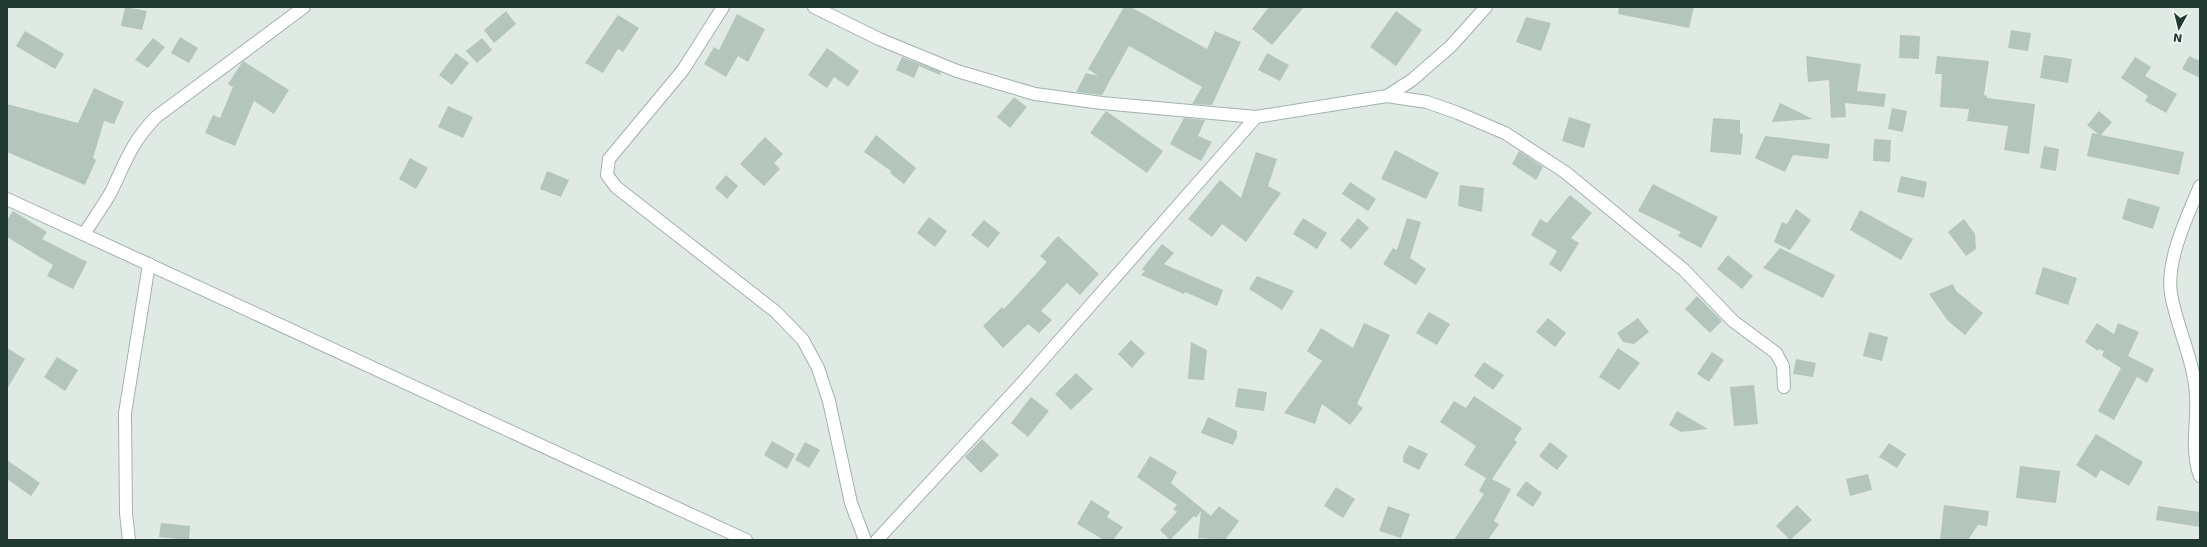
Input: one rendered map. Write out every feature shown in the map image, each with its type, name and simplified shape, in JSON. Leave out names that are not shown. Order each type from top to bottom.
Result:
[{"type":"street","points":[[84,234],[111,192],[129,150],[143,130],[156,117],[304,7]]},
{"type":"street","points":[[723,7],[683,70],[609,158],[607,175],[616,187],[776,312],[803,340],[818,368],[829,401],[851,503],[865,540]]},
{"type":"street","points":[[814,7],[879,39],[956,71],[1035,94],[1102,103],[1256,117],[1387,96],[1427,102],[1458,112],[1505,133],[1565,172],[1684,270],[1733,321],[1776,353],[1784,366],[1784,388]]},
{"type":"street","points":[[1387,96],[1412,80],[1450,46],[1486,7]]},
{"type":"street","points":[[877,540],[1028,376],[1256,117]]},
{"type":"street","points":[[2200,186],[2180,237],[2173,265],[2171,293],[2192,368],[2196,394],[2195,463],[2200,476]]},
{"type":"street","points":[[7,199],[746,540]]},
{"type":"street","points":[[129,540],[126,513],[125,413],[149,264]]},
{"type":"building","points":[[125,7],[147,11],[142,30],[121,26]]},
{"type":"building","points":[[1124,7],[1131,7],[1207,49],[1215,31],[1241,42],[1212,105],[1192,104],[1202,87],[1129,46],[1102,95],[1076,92],[1086,73],[1098,76],[1088,69]]},
{"type":"building","points":[[1269,7],[1304,7],[1272,45],[1252,29]]},
{"type":"building","points":[[1619,7],[1694,7],[1689,28],[1618,14]]},
{"type":"building","points":[[506,11],[516,24],[494,43],[484,30]]},
{"type":"building","points":[[1396,11],[1422,30],[1396,66],[1370,47]]},
{"type":"building","points":[[737,14],[765,29],[748,62],[738,56],[726,77],[704,64],[714,47],[719,50]]},
{"type":"building","points":[[618,15],[639,28],[623,52],[618,49],[603,73],[585,63]]},
{"type":"building","points":[[1526,17],[1551,23],[1541,51],[1516,42]]},
{"type":"building","points":[[2011,30],[2031,33],[2028,51],[2008,48]]},
{"type":"building","points":[[25,31],[64,54],[55,69],[16,46]]},
{"type":"building","points":[[1900,35],[1920,36],[1919,59],[1899,58]]},
{"type":"building","points":[[180,37],[198,48],[189,63],[171,53]]},
{"type":"building","points":[[153,38],[165,47],[148,68],[135,60]]},
{"type":"building","points":[[482,38],[492,50],[477,63],[466,51]]},
{"type":"building","points":[[827,48],[859,71],[848,87],[834,77],[827,88],[808,75]]},
{"type":"building","points":[[456,53],[469,63],[452,85],[439,75]]},
{"type":"building","points":[[1267,53],[1289,65],[1280,81],[1258,70]]},
{"type":"building","points":[[2044,55],[2072,59],[2068,83],[2040,78]]},
{"type":"building","points":[[1806,56],[1861,64],[1857,91],[1886,94],[1884,107],[1845,103],[1846,117],[1831,118],[1829,80],[1808,82]]},
{"type":"building","points":[[1937,56],[1989,61],[1984,95],[1987,96],[1987,98],[2035,104],[2029,154],[2004,150],[2008,126],[1967,121],[1969,109],[1940,107],[1942,74],[1935,74]]},
{"type":"building","points":[[2189,56],[2200,61],[2200,78],[2182,69]]},
{"type":"building","points":[[902,57],[941,72],[940,75],[919,66],[914,78],[896,70]]},
{"type":"building","points":[[2135,57],[2151,67],[2145,76],[2177,94],[2166,113],[2145,101],[2148,96],[2121,78]]},
{"type":"building","points":[[243,61],[289,90],[274,114],[254,101],[235,146],[205,133],[213,115],[220,118],[233,87],[228,84]]},
{"type":"building","points":[[94,88],[124,102],[114,124],[104,121],[93,158],[96,160],[85,185],[7,152],[7,104],[78,123]]},
{"type":"building","points":[[1014,97],[1027,107],[1010,128],[997,117]]},
{"type":"building","points":[[1780,103],[1813,119],[1772,122]]},
{"type":"building","points":[[448,106],[473,117],[463,138],[438,127]]},
{"type":"building","points":[[1892,108],[1907,111],[1903,132],[1888,129]]},
{"type":"building","points":[[1106,111],[1163,151],[1147,173],[1090,133]]},
{"type":"building","points":[[2099,111],[2112,122],[2101,135],[2184,152],[2179,175],[2087,156],[2092,133],[2098,134],[2087,125]]},
{"type":"building","points":[[1569,117],[1591,124],[1584,148],[1562,141]]},
{"type":"building","points":[[1184,118],[1205,120],[1198,136],[1212,142],[1201,161],[1170,144]]},
{"type":"building","points":[[1713,118],[1740,120],[1740,133],[1743,134],[1741,155],[1710,152]]},
{"type":"building","points":[[876,135],[916,168],[904,184],[890,173],[891,171],[864,152]]},
{"type":"building","points":[[1765,136],[1830,144],[1828,159],[1793,155],[1785,172],[1755,158]]},
{"type":"building","points":[[765,137],[783,154],[774,163],[780,169],[764,186],[740,164]]},
{"type":"building","points":[[1874,139],[1891,140],[1890,162],[1873,161]]},
{"type":"building","points":[[2044,146],[2059,149],[2056,171],[2040,168]]},
{"type":"building","points":[[1395,150],[1439,173],[1426,199],[1381,179]]},
{"type":"building","points":[[1519,151],[1543,167],[1536,180],[1512,164]]},
{"type":"building","points":[[1256,152],[1277,159],[1268,186],[1281,193],[1246,242],[1222,224],[1212,237],[1188,219],[1220,180],[1241,198]]},
{"type":"building","points":[[410,158],[428,168],[416,189],[399,179]]},
{"type":"building","points":[[547,171],[569,180],[561,197],[540,189]]},
{"type":"building","points":[[726,175],[738,186],[727,199],[715,188]]},
{"type":"building","points":[[1901,176],[1927,182],[1924,198],[1897,192]]},
{"type":"building","points":[[1350,182],[1376,199],[1368,211],[1342,194]]},
{"type":"building","points":[[1653,184],[1718,217],[1701,248],[1678,236],[1681,232],[1638,211]]},
{"type":"building","points":[[1460,185],[1484,188],[1482,212],[1458,206]]},
{"type":"building","points":[[1570,195],[1592,213],[1571,238],[1579,243],[1561,272],[1549,264],[1557,251],[1531,235],[1540,219],[1547,223]]},
{"type":"building","points":[[2128,198],[2160,207],[2153,229],[2122,219]]},
{"type":"building","points":[[1796,209],[1811,220],[1790,250],[1774,242],[1782,222],[1787,224]]},
{"type":"building","points":[[1860,210],[1913,239],[1901,260],[1850,230]]},
{"type":"building","points":[[13,211],[47,232],[42,239],[87,262],[73,289],[47,276],[53,265],[7,237],[7,220]]},
{"type":"building","points":[[929,217],[947,231],[935,247],[917,233]]},
{"type":"building","points":[[1303,218],[1327,233],[1317,249],[1293,234]]},
{"type":"building","points":[[1358,218],[1369,228],[1351,249],[1340,240]]},
{"type":"building","points":[[1407,218],[1421,222],[1410,258],[1426,269],[1416,285],[1383,264],[1393,248],[1397,250]]},
{"type":"building","points":[[1964,219],[1975,234],[1976,249],[1966,256],[1948,232]]},
{"type":"building","points":[[984,220],[1000,233],[988,248],[971,235]]},
{"type":"building","points":[[1058,236],[1099,274],[1080,295],[1067,283],[1041,311],[1052,320],[1039,333],[1028,324],[1003,348],[983,326],[1002,307],[1004,309],[1047,262],[1040,256]]},
{"type":"building","points":[[1162,244],[1174,253],[1164,264],[1223,290],[1217,306],[1185,292],[1184,294],[1141,275],[1145,271],[1142,269]]},
{"type":"building","points":[[1780,248],[1835,275],[1823,298],[1763,268]]},
{"type":"building","points":[[1728,255],[1753,276],[1742,289],[1717,269]]},
{"type":"building","points":[[2043,267],[2077,278],[2068,305],[2035,294]]},
{"type":"building","points":[[1257,276],[1294,291],[1282,310],[1249,289]]},
{"type":"building","points":[[1953,284],[1956,291],[1983,313],[1965,335],[1948,321],[1929,294]]},
{"type":"building","points":[[1697,296],[1722,321],[1710,333],[1685,309]]},
{"type":"building","points":[[1429,312],[1450,324],[1437,345],[1416,333]]},
{"type":"building","points":[[1548,318],[1566,333],[1555,347],[1536,332]]},
{"type":"building","points":[[1638,318],[1649,332],[1634,344],[1623,342],[1617,333]]},
{"type":"building","points":[[1364,323],[1390,335],[1357,404],[1363,408],[1350,425],[1322,404],[1315,424],[1284,413],[1322,361],[1307,351],[1321,328],[1353,348]]},
{"type":"building","points":[[2097,323],[2114,334],[2118,323],[2139,332],[2128,356],[2154,369],[2147,383],[2137,377],[2114,420],[2098,411],[2121,368],[2102,356],[2104,351],[2099,349],[2098,351],[2085,342]]},
{"type":"building","points":[[1869,332],[1888,337],[1882,361],[1863,356]]},
{"type":"building","points":[[1131,340],[1145,353],[1132,368],[1118,354]]},
{"type":"building","points":[[1191,342],[1207,350],[1204,380],[1188,379]]},
{"type":"building","points":[[7,348],[25,359],[7,389]]},
{"type":"building","points":[[1618,348],[1640,363],[1619,390],[1599,377]]},
{"type":"building","points":[[1712,352],[1724,360],[1709,382],[1697,374]]},
{"type":"building","points":[[57,357],[78,370],[65,391],[44,377]]},
{"type":"building","points":[[1796,359],[1816,363],[1813,377],[1793,374]]},
{"type":"building","points":[[1484,362],[1504,375],[1493,390],[1474,376]]},
{"type":"building","points":[[1076,373],[1093,389],[1071,410],[1055,394]]},
{"type":"building","points":[[1754,385],[1758,424],[1734,426],[1730,387]]},
{"type":"building","points":[[1238,388],[1267,392],[1264,411],[1235,407]]},
{"type":"building","points":[[1474,396],[1522,428],[1514,440],[1517,442],[1492,479],[1511,489],[1494,521],[1499,524],[1488,540],[1454,540],[1484,494],[1479,491],[1486,478],[1464,465],[1476,446],[1440,422],[1454,401],[1466,408]]},
{"type":"building","points":[[1031,397],[1049,411],[1028,437],[1011,423]]},
{"type":"building","points":[[1677,411],[1708,429],[1681,432],[1669,425]]},
{"type":"building","points":[[1208,417],[1237,431],[1237,437],[1233,445],[1201,433]]},
{"type":"building","points":[[2096,434],[2143,462],[2129,486],[2101,470],[2096,478],[2076,465]]},
{"type":"building","points":[[982,439],[999,455],[981,473],[965,457]]},
{"type":"building","points":[[772,441],[795,454],[787,469],[764,455]]},
{"type":"building","points":[[805,442],[820,450],[809,468],[795,460]]},
{"type":"building","points":[[1550,442],[1568,456],[1557,470],[1539,456]]},
{"type":"building","points":[[1889,443],[1906,454],[1897,468],[1879,457]]},
{"type":"building","points":[[1409,445],[1428,454],[1419,470],[1403,462],[1403,456]]},
{"type":"building","points":[[1150,456],[1177,472],[1171,483],[1211,516],[1219,506],[1239,521],[1225,540],[1198,538],[1201,511],[1196,518],[1194,516],[1170,540],[1160,530],[1177,512],[1173,509],[1177,505],[1137,477]]},
{"type":"building","points":[[7,460],[40,483],[31,496],[7,479]]},
{"type":"building","points":[[2020,466],[2060,471],[2056,503],[2016,498]]},
{"type":"building","points":[[1868,474],[1872,490],[1850,496],[1846,479]]},
{"type":"building","points":[[1526,481],[1542,493],[1533,507],[1516,495]]},
{"type":"building","points":[[1336,487],[1355,499],[1343,518],[1324,506]]},
{"type":"building","points":[[1091,500],[1110,512],[1107,517],[1123,527],[1113,540],[1104,540],[1077,524]]},
{"type":"building","points":[[1797,505],[1812,520],[1790,540],[1776,526]]},
{"type":"building","points":[[1944,505],[1989,511],[1987,526],[1978,525],[1968,540],[1940,540]]},
{"type":"building","points":[[1388,506],[1410,514],[1401,538],[1379,531]]},
{"type":"building","points":[[2158,506],[2200,512],[2200,527],[2156,520]]},
{"type":"building","points":[[161,523],[190,526],[189,540],[159,537]]}]
